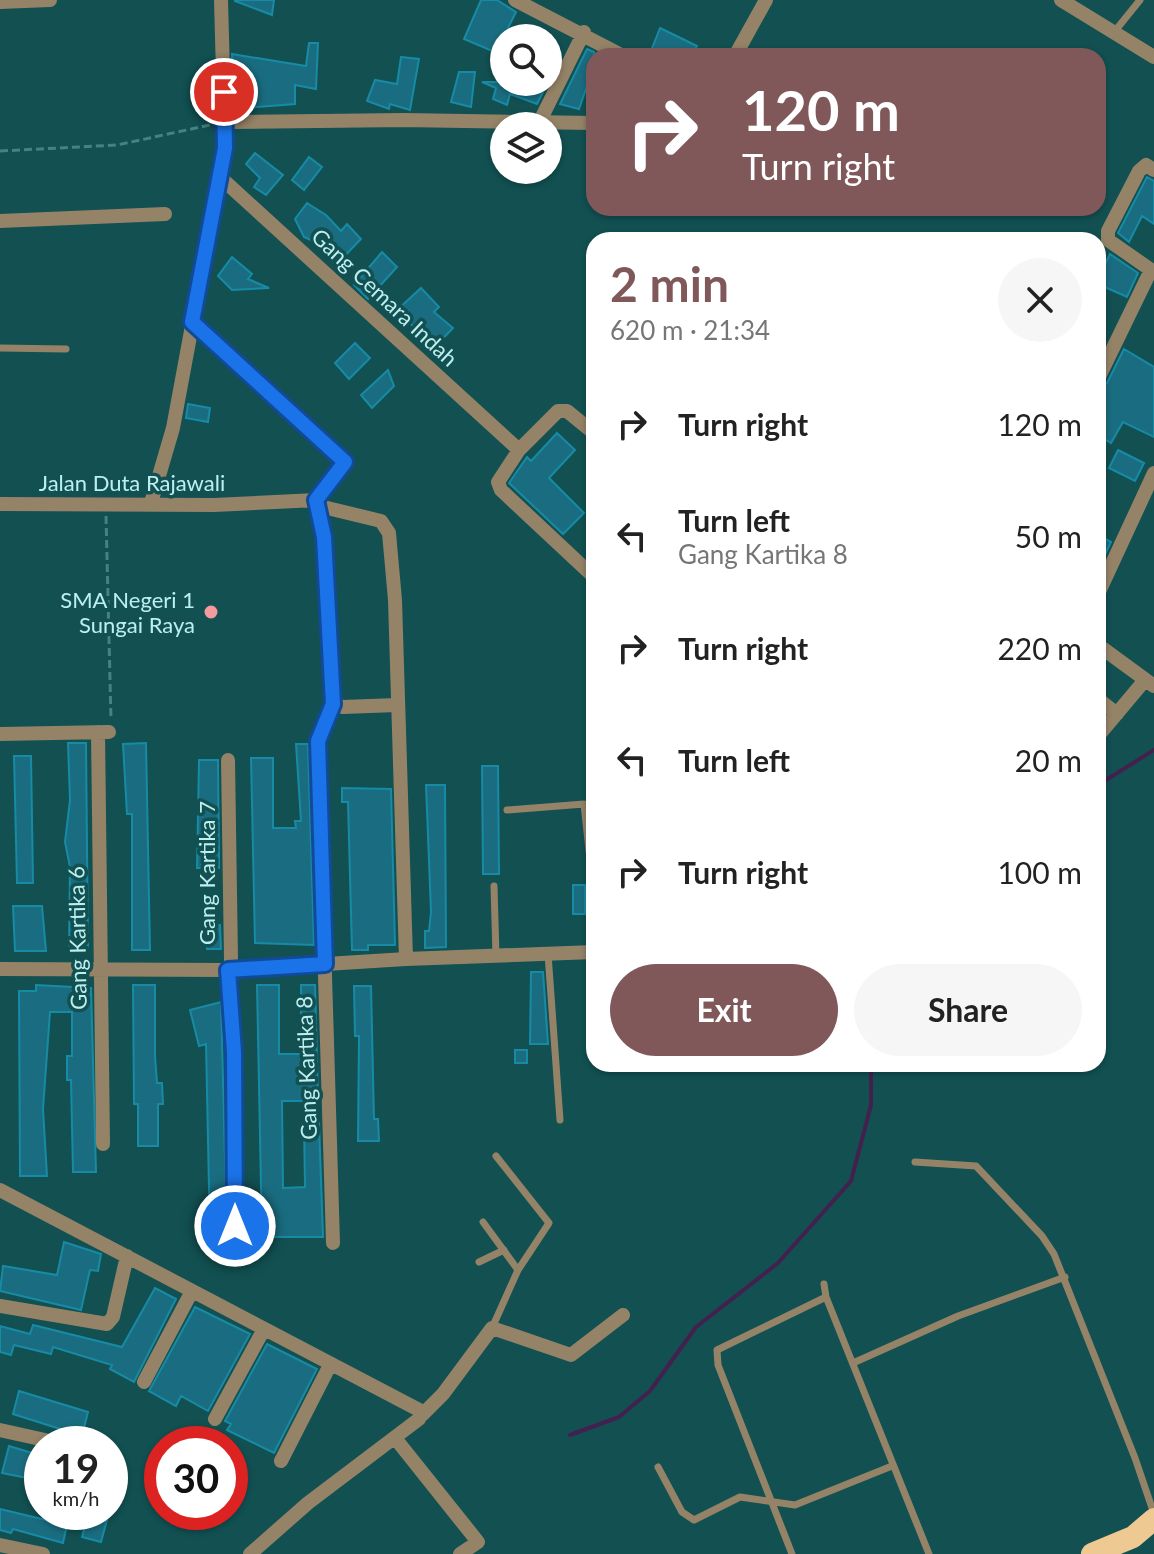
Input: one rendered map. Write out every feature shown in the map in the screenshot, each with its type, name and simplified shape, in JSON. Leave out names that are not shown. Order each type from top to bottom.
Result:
[{"type":"highway","points":[[1092,1554],[1144,1536],[1154,1517]]},
{"type":"street","points":[[0,2],[50,0]]},
{"type":"street","points":[[151,503],[173,428],[220,177],[225,122],[221,0]]},
{"type":"street","points":[[515,0],[584,32],[610,48]]},
{"type":"street","points":[[739,48],[766,0]]},
{"type":"street","points":[[1061,0],[1154,57]]},
{"type":"street","points":[[544,112],[584,32]]},
{"type":"street","points":[[225,122],[490,122]]},
{"type":"street","points":[[562,123],[586,123]]},
{"type":"street","points":[[1106,363],[1152,271],[1108,240],[1108,231],[1139,171],[1146,165],[1153,168]]},
{"type":"street","name":"Gang Cemara Indah","points":[[220,177],[519,450]]},
{"type":"street","points":[[0,221],[165,214]]},
{"type":"street","points":[[192,322],[344,459],[345,466],[318,503]]},
{"type":"street","points":[[586,426],[567,411],[558,411],[519,450],[498,482],[501,490],[586,570]]},
{"type":"street","points":[[1106,577],[1154,473]]},
{"type":"street","name":"Jalan Duta Rajawali","points":[[0,504],[318,503],[381,521],[389,533],[395,600],[406,959]]},
{"type":"street","name":"Gang Kartika 8","points":[[318,503],[333,704],[318,741],[333,1243]]},
{"type":"street","points":[[1106,651],[1149,683],[1106,727]]},
{"type":"street","points":[[333,704],[343,707],[397,705]]},
{"type":"street","points":[[1106,705],[1117,714]]},
{"type":"street","points":[[0,734],[103,732]]},
{"type":"street","name":"Gang Kartika 6","points":[[103,732],[99,971],[103,1144]]},
{"type":"street","name":"Gang Kartika 7","points":[[228,760],[228,970],[234,1052],[235,1226]]},
{"type":"street","points":[[0,969],[228,970],[586,952]]},
{"type":"street","points":[[0,1190],[330,1365],[417,1406],[422,1415]]},
{"type":"street","points":[[0,1306],[107,1324],[113,1317],[127,1256]]},
{"type":"street","points":[[144,1382],[192,1291]]},
{"type":"street","points":[[250,1554],[308,1503],[422,1415],[443,1394],[492,1328],[571,1355],[623,1315]]},
{"type":"street","points":[[215,1419],[264,1329]]},
{"type":"street","points":[[281,1461],[330,1365]]},
{"type":"street","points":[[0,1430],[24,1435]]},
{"type":"street","points":[[395,1438],[478,1542],[460,1554]]},
{"type":"street","points":[[0,1545],[43,1554]]},
{"type":"lane","points":[[1115,31],[1140,0]]},
{"type":"lane","points":[[0,348],[66,349]]},
{"type":"lane","points":[[507,810],[584,804],[586,823]]},
{"type":"lane","points":[[494,886],[496,956]]},
{"type":"lane","points":[[548,954],[560,1120]]},
{"type":"lane","points":[[492,1328],[518,1270],[549,1223],[496,1156]]},
{"type":"lane","points":[[915,1162],[976,1166],[1042,1236],[1065,1277],[1154,1517]]},
{"type":"lane","points":[[483,1222],[518,1270]]},
{"type":"lane","points":[[479,1262],[504,1250]]},
{"type":"lane","points":[[853,1363],[958,1316],[1065,1277]]},
{"type":"lane","points":[[824,1284],[826,1297],[929,1554]]},
{"type":"lane","points":[[792,1554],[718,1365],[717,1350],[826,1297]]},
{"type":"lane","points":[[658,1467],[682,1512],[694,1520],[740,1497],[795,1505],[892,1466]]},
{"type":"path","points":[[0,151],[117,145],[225,122]]},
{"type":"path","points":[[103,732],[106,504]]},
{"type":"building","points":[[274,0],[272,15],[235,1]]},
{"type":"building","points":[[481,0],[497,0],[516,12],[510,24],[490,24],[490,50],[464,39]]},
{"type":"building","points":[[660,28],[697,46],[696,48],[652,48]]},
{"type":"building","points":[[309,43],[318,43],[316,89],[295,85],[295,104],[234,109],[232,54],[306,66]]},
{"type":"building","points":[[586,51],[586,89],[579,109],[560,104]]},
{"type":"building","points":[[401,57],[419,59],[410,110],[390,104],[389,109],[367,101],[375,80],[397,84]]},
{"type":"building","points":[[459,72],[475,72],[471,107],[451,102]]},
{"type":"building","points":[[494,96],[509,96],[507,105],[493,99]]},
{"type":"building","points":[[515,96],[541,96],[537,104]]},
{"type":"building","points":[[255,153],[283,175],[266,195],[254,187],[260,178],[246,164]]},
{"type":"building","points":[[309,157],[322,167],[304,190],[292,180]]},
{"type":"building","points":[[1147,177],[1154,181],[1154,224],[1142,216],[1129,242],[1118,233]]},
{"type":"building","points":[[307,203],[326,215],[341,231],[347,224],[361,239],[337,264],[325,251],[328,248],[304,237],[295,219]]},
{"type":"building","points":[[382,252],[397,267],[368,299],[354,285]]},
{"type":"building","points":[[1110,254],[1138,273],[1127,297],[1106,288],[1106,262]]},
{"type":"building","points":[[232,257],[252,274],[248,279],[269,288],[232,290],[218,276]]},
{"type":"building","points":[[421,288],[439,307],[434,312],[453,328],[430,352],[418,338],[422,334],[396,311]]},
{"type":"building","points":[[355,343],[370,358],[349,379],[335,363]]},
{"type":"building","points":[[1124,349],[1154,367],[1154,437],[1123,422],[1111,443],[1106,440],[1107,383]]},
{"type":"building","points":[[388,370],[394,386],[372,408],[361,395]]},
{"type":"building","points":[[188,404],[210,408],[208,422],[186,418]]},
{"type":"building","points":[[557,433],[575,450],[549,478],[584,513],[563,534],[509,483],[527,457],[531,461]]},
{"type":"building","points":[[1118,450],[1144,463],[1135,481],[1109,468]]},
{"type":"building","points":[[68,743],[86,743],[88,950],[69,950],[70,867],[65,842],[70,800]]},
{"type":"building","points":[[146,743],[150,950],[132,950],[132,814],[127,814],[123,744]]},
{"type":"building","points":[[296,744],[308,744],[314,945],[255,943],[251,758],[273,758],[273,828],[296,828],[295,821],[301,821]]},
{"type":"building","points":[[14,756],[31,756],[33,883],[17,883]]},
{"type":"building","points":[[199,760],[218,760],[219,868],[197,868]]},
{"type":"building","points":[[482,766],[498,766],[499,874],[483,874]]},
{"type":"building","points":[[426,785],[445,785],[446,947],[425,948],[425,931],[429,931],[431,912]]},
{"type":"building","points":[[342,788],[391,789],[395,945],[368,945],[368,950],[352,950],[348,802],[342,802]]},
{"type":"building","points":[[573,885],[585,885],[585,914],[573,914]]},
{"type":"building","points":[[13,906],[42,906],[46,951],[15,951]]},
{"type":"building","points":[[207,925],[220,925],[221,949],[207,949]]},
{"type":"building","points":[[531,972],[543,972],[548,1044],[530,1044]]},
{"type":"building","points":[[36,985],[91,988],[96,1172],[73,1172],[71,1080],[67,1080],[67,1056],[72,1056],[72,1012],[50,1012],[43,1109],[47,1176],[20,1176],[19,991],[36,991]]},
{"type":"building","points":[[133,985],[155,985],[155,1056],[157,1083],[162,1083],[163,1104],[158,1104],[158,1146],[138,1146],[138,1104],[134,1104]]},
{"type":"building","points":[[257,985],[279,985],[279,1054],[301,1054],[301,985],[315,985],[318,1101],[282,1101],[283,1188],[305,1187],[304,1123],[319,1123],[323,1237],[262,1237]]},
{"type":"building","points":[[354,986],[371,986],[374,1119],[378,1119],[379,1141],[358,1141],[359,1036],[355,1036]]},
{"type":"building","points":[[221,1002],[227,1237],[210,1237],[206,1044],[199,1046],[190,1010]]},
{"type":"building","points":[[515,1050],[527,1050],[527,1063],[515,1063]]},
{"type":"building","points":[[64,1242],[101,1254],[98,1271],[90,1270],[81,1310],[0,1291],[3,1266],[57,1275]]},
{"type":"building","points":[[155,1288],[176,1299],[134,1382],[110,1369],[112,1365],[53,1347],[51,1354],[14,1345],[11,1355],[0,1352],[0,1326],[30,1334],[33,1325],[122,1347]]},
{"type":"building","points":[[195,1307],[250,1334],[208,1411],[181,1396],[176,1406],[149,1391]]},
{"type":"building","points":[[267,1344],[317,1369],[274,1453],[248,1440],[248,1426],[230,1426],[225,1421]]},
{"type":"building","points":[[19,1391],[88,1412],[84,1426],[51,1426],[13,1414]]},
{"type":"building","points":[[9,1446],[24,1451],[24,1477],[2,1473]]},
{"type":"building","points":[[0,1509],[24,1515],[24,1530],[66,1530],[63,1543],[13,1529],[11,1533],[0,1530]]},
{"type":"building","points":[[84,1530],[104,1530],[101,1542],[82,1537]]},
{"type":"waterway","points":[[1106,780],[1154,750]]},
{"type":"waterway","points":[[570,1435],[619,1417],[650,1391],[696,1327],[778,1263],[851,1181],[871,1105],[871,1072]]},
{"type":"place","name":"SMA Negeri 1 Sungai Raya","points":[[211,612]]},
{"type":"route","points":[[224,92],[225,148],[192,322],[345,462],[345,466],[316,500],[322,514],[324,537],[333,704],[318,741],[325,964],[228,970],[234,1052],[235,1226]]}]
